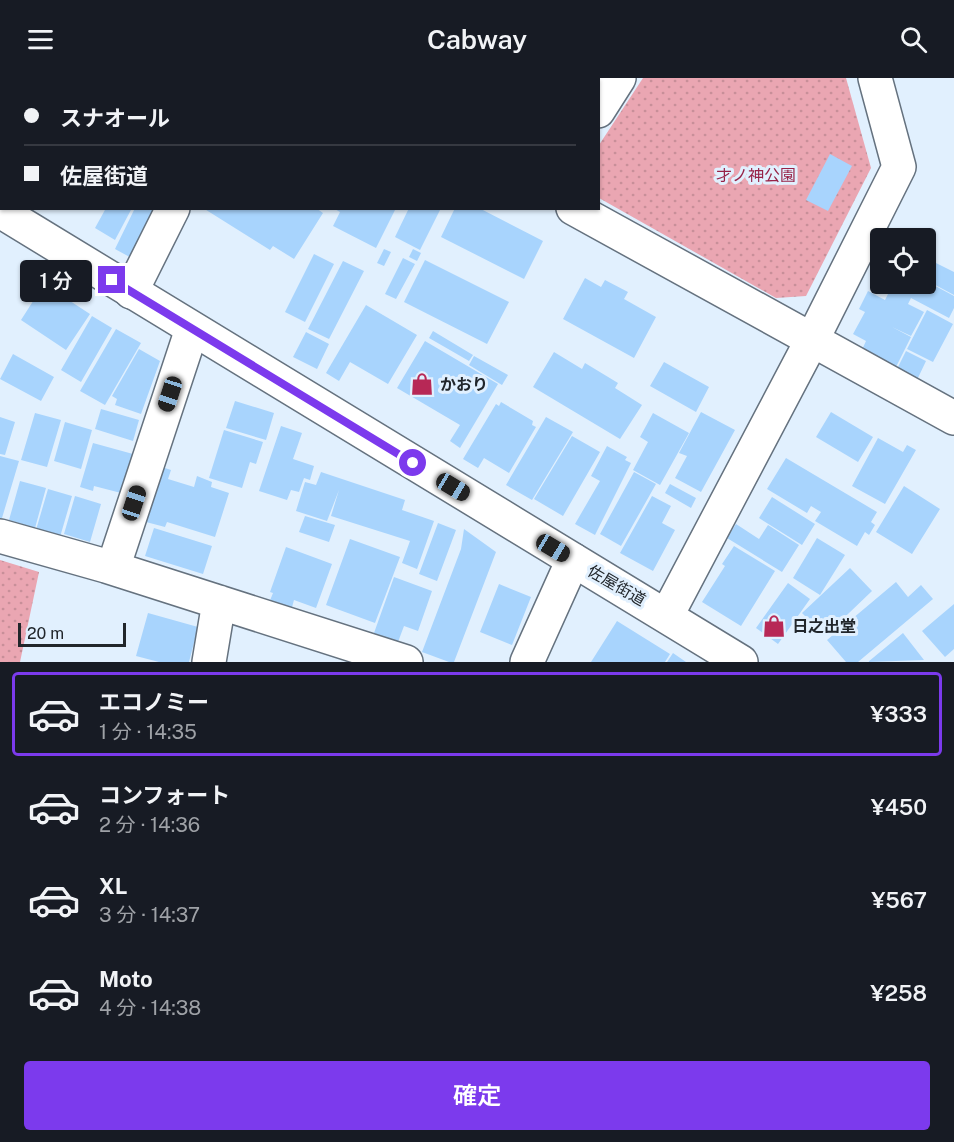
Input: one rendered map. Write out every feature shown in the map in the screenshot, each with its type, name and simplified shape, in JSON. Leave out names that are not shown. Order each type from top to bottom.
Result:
[{"type":"street","points":[[667,615],[812,340],[899,167],[875,78]]},
{"type":"street","points":[[600,107],[614,79]]},
{"type":"street","points":[[131,292],[172,210]]},
{"type":"street","points":[[577,210],[954,418]]},
{"type":"street","name":"佐屋街道","points":[[0,211],[741,662]]},
{"type":"street","points":[[113,568],[192,329]]},
{"type":"street","points":[[0,536],[113,568],[406,662]]},
{"type":"street","points":[[527,662],[573,560]]},
{"type":"street","points":[[209,662],[219,602]]},
{"type":"green space","name":"才ノ神公園","points":[[643,78],[846,78],[871,168],[806,296],[776,298],[600,199],[600,143]]},
{"type":"green space","points":[[0,560],[39,572],[20,662],[0,662]]},
{"type":"building","points":[[830,154],[852,166],[828,211],[806,200]]},
{"type":"building","points":[[105,210],[131,210],[115,240],[95,228]]},
{"type":"building","points":[[134,210],[163,210],[137,261],[115,249]]},
{"type":"building","points":[[206,210],[319,210],[323,213],[294,259],[273,246],[270,250]]},
{"type":"building","points":[[336,210],[395,210],[376,248],[333,226],[340,212]]},
{"type":"building","points":[[408,210],[440,210],[420,250],[395,237]]},
{"type":"building","points":[[454,210],[483,210],[543,241],[524,279],[441,237]]},
{"type":"building","points":[[384,249],[391,252],[384,266],[377,263]]},
{"type":"building","points":[[413,249],[421,253],[417,261],[409,257]]},
{"type":"building","points":[[314,254],[334,264],[305,322],[285,312]]},
{"type":"building","points":[[403,258],[415,264],[396,299],[385,294]]},
{"type":"building","points":[[425,260],[509,302],[487,344],[404,302]]},
{"type":"building","points":[[343,261],[364,271],[329,339],[308,329]]},
{"type":"building","points":[[936,263],[954,272],[954,295],[936,285]]},
{"type":"building","points":[[585,278],[601,287],[605,280],[628,292],[624,299],[656,317],[634,358],[563,319]]},
{"type":"building","points":[[44,284],[90,314],[66,350],[21,320]]},
{"type":"building","points":[[936,286],[954,296],[954,308],[949,318],[911,298],[908,304],[924,312],[911,336],[892,327],[911,337],[895,369],[861,352],[866,341],[853,334],[865,312],[859,309],[868,291],[885,300],[888,294],[936,294]]},
{"type":"building","points":[[366,305],[417,335],[388,384],[350,362],[339,381],[326,373]]},
{"type":"building","points":[[927,310],[953,324],[933,362],[907,349]]},
{"type":"building","points":[[92,316],[112,328],[81,382],[61,370]]},
{"type":"building","points":[[116,329],[141,343],[105,405],[80,391]]},
{"type":"building","points":[[433,331],[473,355],[469,361],[429,338]]},
{"type":"building","points":[[306,332],[329,344],[317,369],[293,357]]},
{"type":"building","points":[[425,341],[498,384],[460,448],[450,441],[460,425],[397,388]]},
{"type":"building","points":[[139,349],[160,361],[141,414],[115,405],[117,399],[112,396]]},
{"type":"building","points":[[906,351],[926,361],[917,380],[897,369]]},
{"type":"building","points":[[554,352],[582,369],[585,363],[618,383],[615,388],[642,405],[620,439],[533,387]]},
{"type":"building","points":[[13,354],[54,377],[41,401],[0,379]]},
{"type":"building","points":[[474,356],[508,375],[502,385],[469,365]]},
{"type":"building","points":[[664,362],[709,387],[696,412],[650,386]]},
{"type":"building","points":[[235,401],[274,413],[266,440],[226,428]]},
{"type":"building","points":[[501,402],[533,421],[532,425],[536,427],[509,473],[484,458],[478,468],[463,459],[496,404],[499,406]]},
{"type":"building","points":[[101,409],[139,420],[133,441],[95,429]]},
{"type":"building","points":[[701,412],[735,430],[701,492],[675,478],[687,456],[679,453]]},
{"type":"building","points":[[831,412],[873,437],[858,462],[816,437]]},
{"type":"building","points":[[35,413],[61,420],[47,467],[21,460]]},
{"type":"building","points":[[653,413],[689,433],[660,485],[633,470],[648,442],[640,437]]},
{"type":"building","points":[[0,417],[15,422],[5,455],[0,454]]},
{"type":"building","points":[[546,417],[573,432],[532,500],[506,485]]},
{"type":"building","points":[[65,422],[92,430],[81,469],[54,461]]},
{"type":"building","points":[[281,426],[302,433],[293,459],[314,466],[310,480],[304,478],[299,492],[291,490],[287,500],[259,491]]},
{"type":"building","points":[[224,430],[263,442],[256,464],[250,462],[242,488],[209,478]]},
{"type":"building","points":[[572,436],[600,452],[563,516],[534,499]]},
{"type":"building","points":[[878,438],[903,452],[907,445],[916,450],[885,504],[852,486]]},
{"type":"building","points":[[93,443],[133,454],[121,493],[94,486],[93,491],[80,487]]},
{"type":"building","points":[[607,446],[627,457],[625,460],[631,463],[595,535],[575,524],[600,481],[591,476]]},
{"type":"building","points":[[0,456],[19,461],[2,518],[0,518]]},
{"type":"building","points":[[786,458],[877,512],[871,522],[875,525],[869,535],[865,532],[857,546],[815,521],[821,512],[811,506],[807,513],[767,489]]},
{"type":"building","points":[[162,467],[171,470],[168,479],[194,487],[197,476],[212,482],[211,487],[229,493],[215,537],[167,522],[165,527],[146,522]]},
{"type":"building","points":[[321,472],[405,500],[402,510],[434,521],[417,569],[402,563],[410,541],[331,516],[339,490],[327,521],[296,511],[305,482],[316,485]]},
{"type":"building","points":[[634,472],[656,484],[621,546],[600,534]]},
{"type":"building","points":[[20,481],[46,488],[35,528],[9,520]]},
{"type":"building","points":[[670,484],[696,498],[691,508],[665,493]]},
{"type":"building","points":[[904,486],[940,509],[912,554],[876,532]]},
{"type":"building","points":[[48,489],[72,496],[60,537],[36,530]]},
{"type":"building","points":[[75,496],[101,504],[90,542],[64,534]]},
{"type":"building","points":[[652,496],[671,506],[662,523],[675,530],[653,571],[620,553]]},
{"type":"building","points":[[772,497],[815,524],[802,545],[759,518]]},
{"type":"building","points":[[305,516],[335,525],[329,542],[299,532]]},
{"type":"building","points":[[438,523],[456,530],[437,581],[419,574]]},
{"type":"building","points":[[736,524],[759,539],[768,525],[799,545],[782,572],[727,538]]},
{"type":"building","points":[[154,528],[212,546],[203,574],[145,556]]},
{"type":"building","points":[[464,529],[496,552],[454,662],[449,662],[422,652],[461,549]]},
{"type":"building","points":[[817,538],[845,555],[820,595],[793,578]]},
{"type":"building","points":[[350,539],[400,557],[375,623],[326,605]]},
{"type":"building","points":[[734,546],[775,571],[741,626],[702,602],[725,566],[722,564]]},
{"type":"building","points":[[286,547],[332,564],[316,608],[294,600],[291,611],[269,603],[273,593],[270,592]]},
{"type":"building","points":[[850,568],[872,591],[825,636],[802,613]]},
{"type":"building","points":[[394,577],[432,591],[418,631],[404,626],[398,642],[374,633]]},
{"type":"building","points":[[896,582],[908,597],[921,585],[933,599],[858,662],[846,662],[827,640]]},
{"type":"building","points":[[788,583],[810,599],[778,644],[756,628]]},
{"type":"building","points":[[499,584],[531,597],[512,645],[480,632]]},
{"type":"building","points":[[954,604],[954,649],[945,657],[922,631]]},
{"type":"building","points":[[148,613],[198,627],[189,662],[159,662],[136,656]]},
{"type":"building","points":[[617,621],[670,654],[665,662],[591,662]]},
{"type":"building","points":[[903,633],[924,660],[868,662]]},
{"type":"building","points":[[673,653],[686,662],[667,662]]},
{"type":"place","name":"かおり","points":[[422,384]]},
{"type":"place","name":"日之出堂","points":[[774,626]]},
{"type":"route","points":[[112,280],[413,463]]}]
